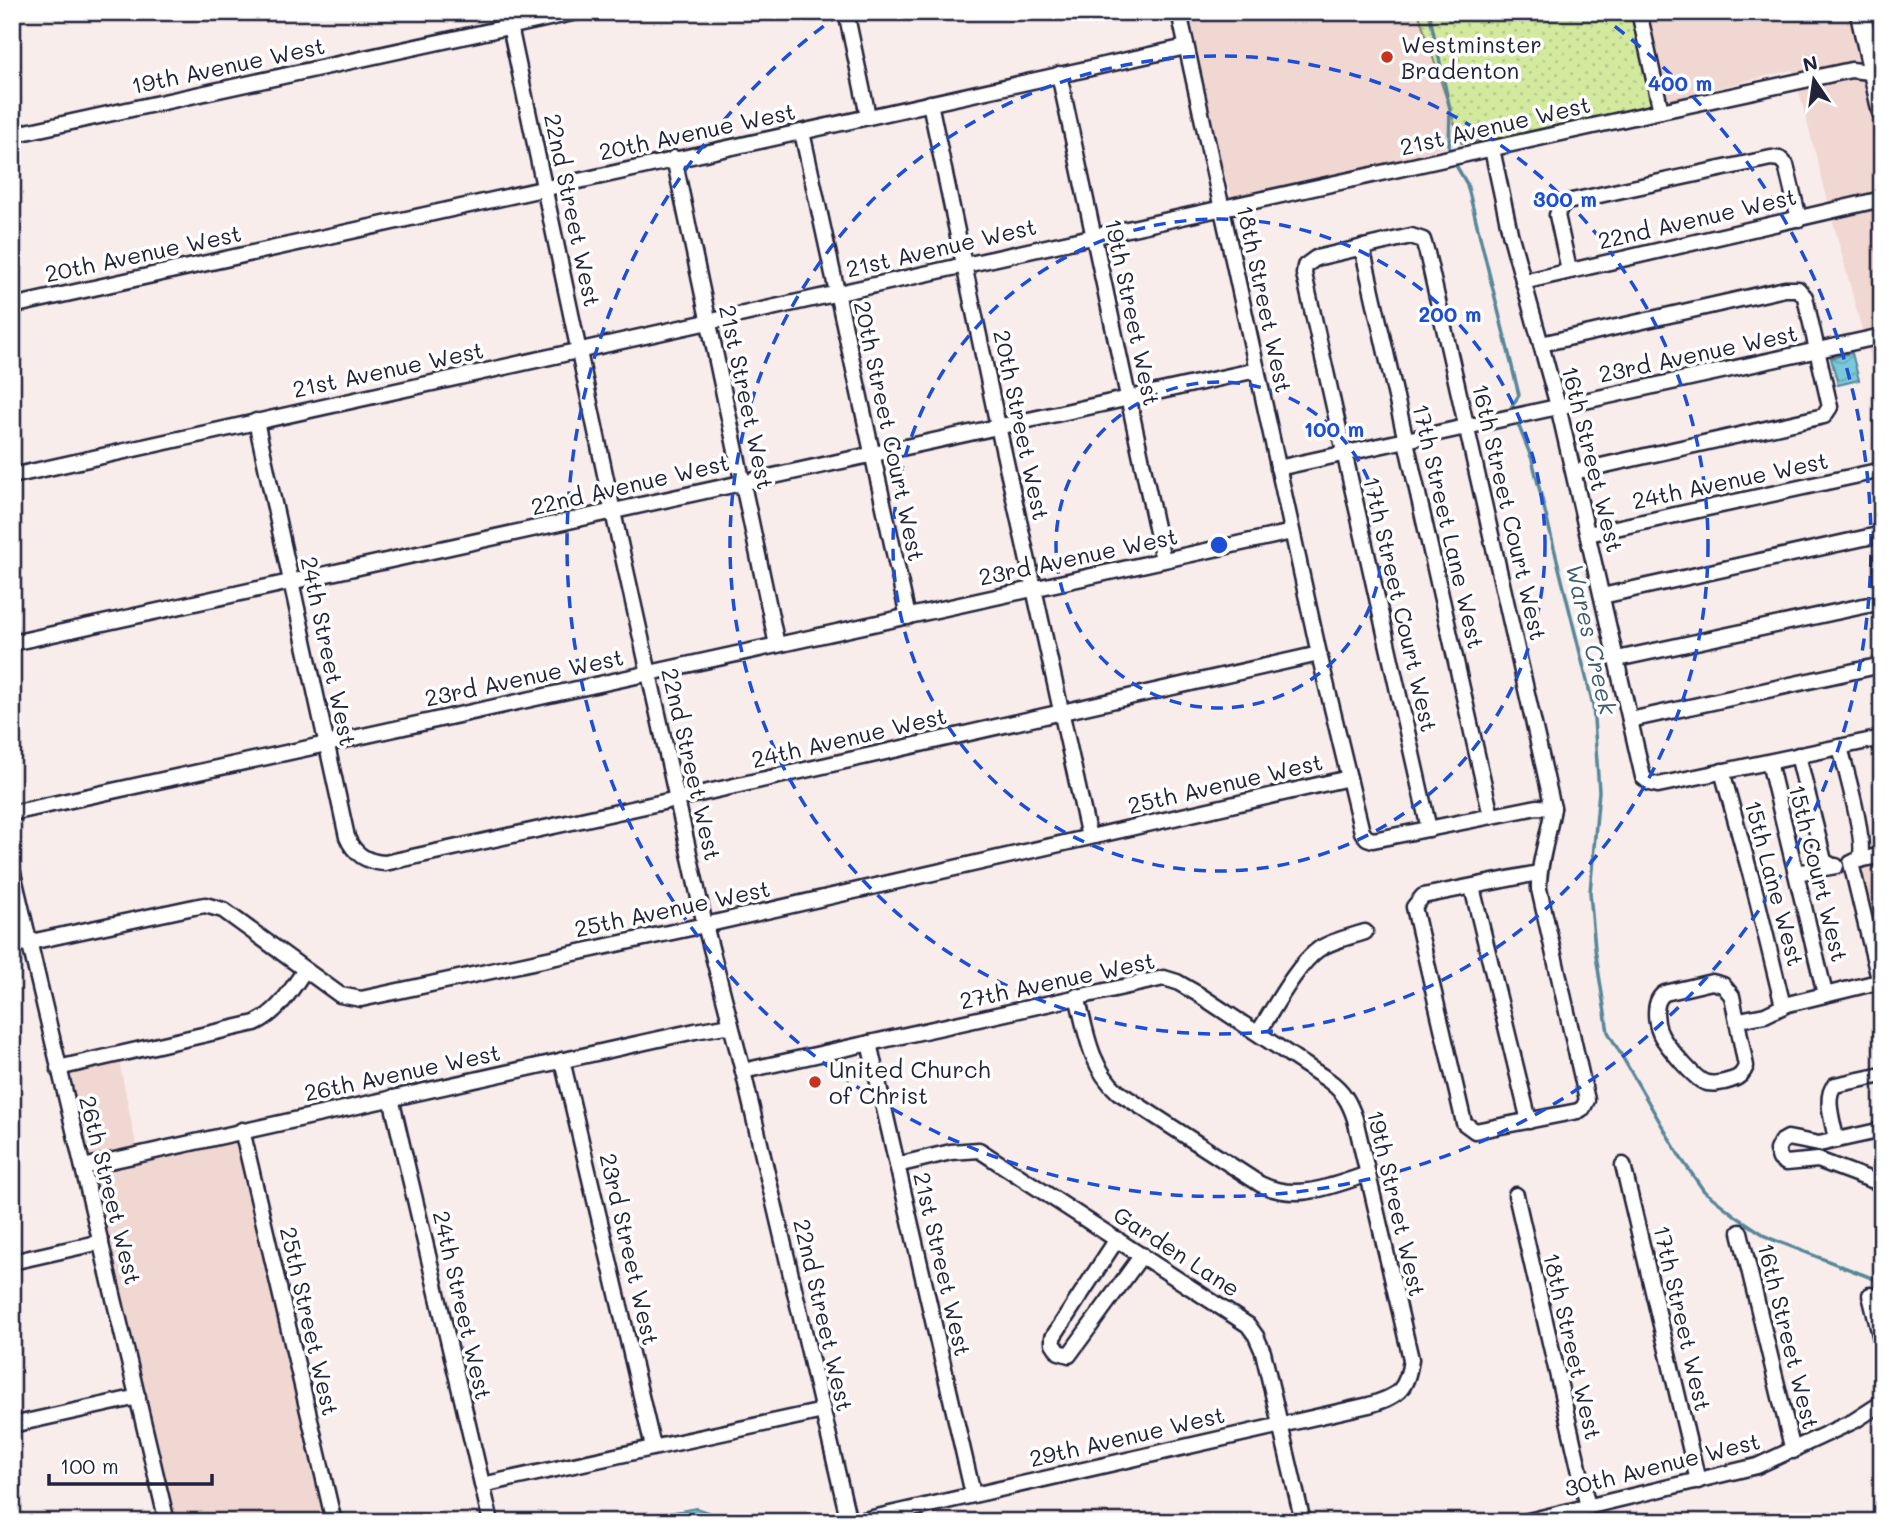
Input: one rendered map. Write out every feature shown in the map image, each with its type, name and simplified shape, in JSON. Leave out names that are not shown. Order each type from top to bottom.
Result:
[{"type":"main road","points":[[1860,12],[1877,72],[1882,111]]},
{"type":"street","name":"22nd Street West","points":[[507,12],[613,512],[705,925],[743,1071],[849,1522]]},
{"type":"street","name":"19th Avenue West","points":[[12,135],[577,12]]},
{"type":"street","points":[[846,12],[868,116]]},
{"type":"street","name":"18th Street West","points":[[1179,12],[1318,654],[1362,832],[1373,840],[1429,829]]},
{"type":"street","points":[[1639,12],[1661,111]]},
{"type":"street","name":"20th Avenue West","points":[[12,306],[1186,47]]},
{"type":"street","name":"21st Avenue West","points":[[12,476],[1661,111],[1851,70],[1877,72]]},
{"type":"street","name":"19th Street West","points":[[1059,74],[1163,560]]},
{"type":"street","name":"20th Street West","points":[[930,103],[1089,837]]},
{"type":"street","name":"20th Street Court West","points":[[802,132],[908,617]]},
{"type":"street","name":"16th Street West","points":[[1492,149],[1523,282],[1574,472],[1643,776],[1647,781],[1658,785],[1722,772]]},
{"type":"street","name":"21st Street West","points":[[674,158],[778,645]]},
{"type":"street","points":[[1569,270],[1558,224],[1558,210],[1567,202],[1771,158],[1780,159],[1786,165],[1799,219]]},
{"type":"street","name":"22nd Avenue West","points":[[1523,282],[1882,199]]},
{"type":"street","name":"16th Street Court West","points":[[1362,247],[1411,236],[1423,240],[1553,808]]},
{"type":"street","name":"17th Street Court West","points":[[1362,247],[1316,258],[1305,266],[1304,274],[1429,829]]},
{"type":"street","name":"17th Street Lane West","points":[[1362,247],[1491,816]]},
{"type":"street","points":[[1541,344],[1786,289],[1798,289],[1805,297],[1830,407],[1828,412],[1819,418],[1574,472]]},
{"type":"street","name":"23rd Avenue West","points":[[1278,468],[1882,336]]},
{"type":"street","name":"22nd Avenue West","points":[[12,643],[1257,370]]},
{"type":"street","name":"24th Street West","points":[[256,421],[326,744],[351,846],[364,859],[389,862]]},
{"type":"street","name":"24th Avenue West","points":[[1588,534],[1882,470]]},
{"type":"street","name":"23rd Avenue West","points":[[12,813],[1292,532]]},
{"type":"street","points":[[1602,596],[1882,534]]},
{"type":"street","points":[[1617,659],[1882,602]]},
{"type":"street","name":"24th Avenue West","points":[[389,862],[1318,654]]},
{"type":"street","points":[[1630,720],[1882,665]]},
{"type":"street","points":[[1722,772],[1882,738]]},
{"type":"street","points":[[1738,1020],[1765,1015],[1783,1006],[1825,994],[1881,984],[1855,862],[1862,852],[1860,830],[1840,747]]},
{"type":"street","points":[[1798,755],[1821,851],[1827,864],[1833,866]]},
{"type":"street","name":"15th Court West","points":[[1769,762],[1825,994]]},
{"type":"street","name":"15th Lane West","points":[[1722,772],[1783,1006]]},
{"type":"street","name":"25th Avenue West","points":[[29,944],[205,905],[223,910],[340,995],[361,999],[705,925],[1349,778]]},
{"type":"street","points":[[1429,829],[1537,807],[1553,808],[1538,873],[1541,903],[1587,1100],[1578,1111],[1475,1131],[1464,1123],[1414,910],[1416,902],[1423,897],[1538,873]]},
{"type":"street","points":[[1796,873],[1882,855]]},
{"type":"street","name":"26th Street West","points":[[12,869],[167,1522]]},
{"type":"street","points":[[1472,887],[1529,1121]]},
{"type":"street","points":[[1258,1033],[1302,966],[1313,954],[1333,942],[1365,932]]},
{"type":"street","points":[[12,946],[29,944]]},
{"type":"street","points":[[12,953],[29,944]]},
{"type":"street","points":[[58,1068],[255,1023],[274,1012],[305,970]]},
{"type":"street","name":"27th Avenue West","points":[[743,1071],[1164,978],[1192,990],[1258,1033]]},
{"type":"street","points":[[1716,982],[1729,991],[1738,1020],[1746,1059],[1744,1071],[1729,1081],[1706,1083],[1695,1076],[1660,1034],[1657,1004],[1665,993],[1716,982]]},
{"type":"street","points":[[1077,996],[1092,1055],[1104,1080],[1118,1092],[1260,1184],[1274,1191],[1290,1194],[1315,1190],[1368,1174]]},
{"type":"street","name":"26th Avenue West","points":[[83,1167],[242,1130],[731,1025]]},
{"type":"street","name":"19th Street West","points":[[1258,1033],[1342,1091],[1350,1103],[1411,1359],[1404,1386]]},
{"type":"street","name":"21st Street West","points":[[869,1043],[973,1494]]},
{"type":"street","name":"23rd Street West","points":[[562,1060],[653,1447]]},
{"type":"street","points":[[1836,1140],[1829,1098],[1831,1089],[1835,1085],[1882,1075]]},
{"type":"street","name":"24th Street West","points":[[391,1098],[491,1522]]},
{"type":"street","name":"25th Street West","points":[[242,1130],[334,1522]]},
{"type":"street","points":[[1882,1130],[1819,1144],[1788,1138],[1781,1142],[1777,1150],[1780,1159],[1786,1163],[1818,1160],[1882,1184]]},
{"type":"street","points":[[1818,1160],[1819,1144]]},
{"type":"street","name":"Garden Lane","points":[[897,1165],[951,1152],[979,1150],[1248,1325],[1263,1352],[1303,1522]]},
{"type":"street","name":"17th Street West","points":[[1623,1165],[1698,1481]]},
{"type":"street","name":"18th Street West","points":[[1516,1195],[1588,1507]]},
{"type":"street","name":"16th Street West","points":[[1740,1233],[1793,1451]]},
{"type":"street","points":[[1117,1239],[1053,1337],[1055,1349],[1059,1352],[1069,1355],[1142,1255]]},
{"type":"street","points":[[12,1262],[101,1242]]},
{"type":"street","points":[[1870,1295],[1882,1343]]},
{"type":"street","name":"29th Avenue West","points":[[855,1522],[1389,1399],[1404,1386]]},
{"type":"street","points":[[12,1425],[138,1397]]},
{"type":"street","name":"30th Avenue West","points":[[1524,1522],[1757,1466],[1854,1421],[1882,1403]]},
{"type":"street","points":[[482,1485],[823,1411]]},
{"type":"shaded area","points":[[1184,12],[1418,12],[1461,143],[1316,181],[1232,199],[1201,90]]},
{"type":"shaded area","points":[[1645,12],[1854,12],[1866,65],[1795,75],[1792,70],[1665,101]]},
{"type":"shaded area","points":[[1865,12],[1882,12],[1882,66]]},
{"type":"shaded area","points":[[1851,76],[1869,78],[1882,136],[1882,193],[1829,205],[1798,88]]},
{"type":"shaded area","points":[[1882,206],[1882,330],[1863,334],[1832,218]]},
{"type":"shaded area","points":[[1882,343],[1882,403],[1867,346]]},
{"type":"shaded area","points":[[1882,862],[1882,967],[1858,867],[1860,869],[1862,866]]},
{"type":"shaded area","points":[[119,1060],[136,1145],[246,1123],[87,1159],[65,1073]]},
{"type":"shaded area","points":[[238,1138],[328,1522],[173,1522],[90,1172]]},
{"type":"green space","points":[[1418,12],[1633,12],[1654,104],[1516,137],[1461,143]]},
{"type":"water","points":[[1852,353],[1859,380],[1838,385],[1831,358]]},
{"type":"water","points":[[696,1508],[714,1514],[717,1522],[619,1522]]},
{"type":"waterway","name":"Wares Creek","points":[[1429,12],[1450,109],[1451,155]]},
{"type":"waterway","name":"Wares Creek","points":[[1454,162],[1467,184],[1519,395],[1511,408],[1513,411]]},
{"type":"waterway","name":"Wares Creek","points":[[1516,419],[1532,459],[1593,705],[1599,791],[1590,892],[1595,949],[1608,1032],[1680,1157],[1704,1191],[1769,1238],[1882,1282]]},
{"type":"place","name":"Westminster Bradenton","points":[[1387,57]]},
{"type":"place","name":"United Church of Christ","points":[[815,1082]]}]
